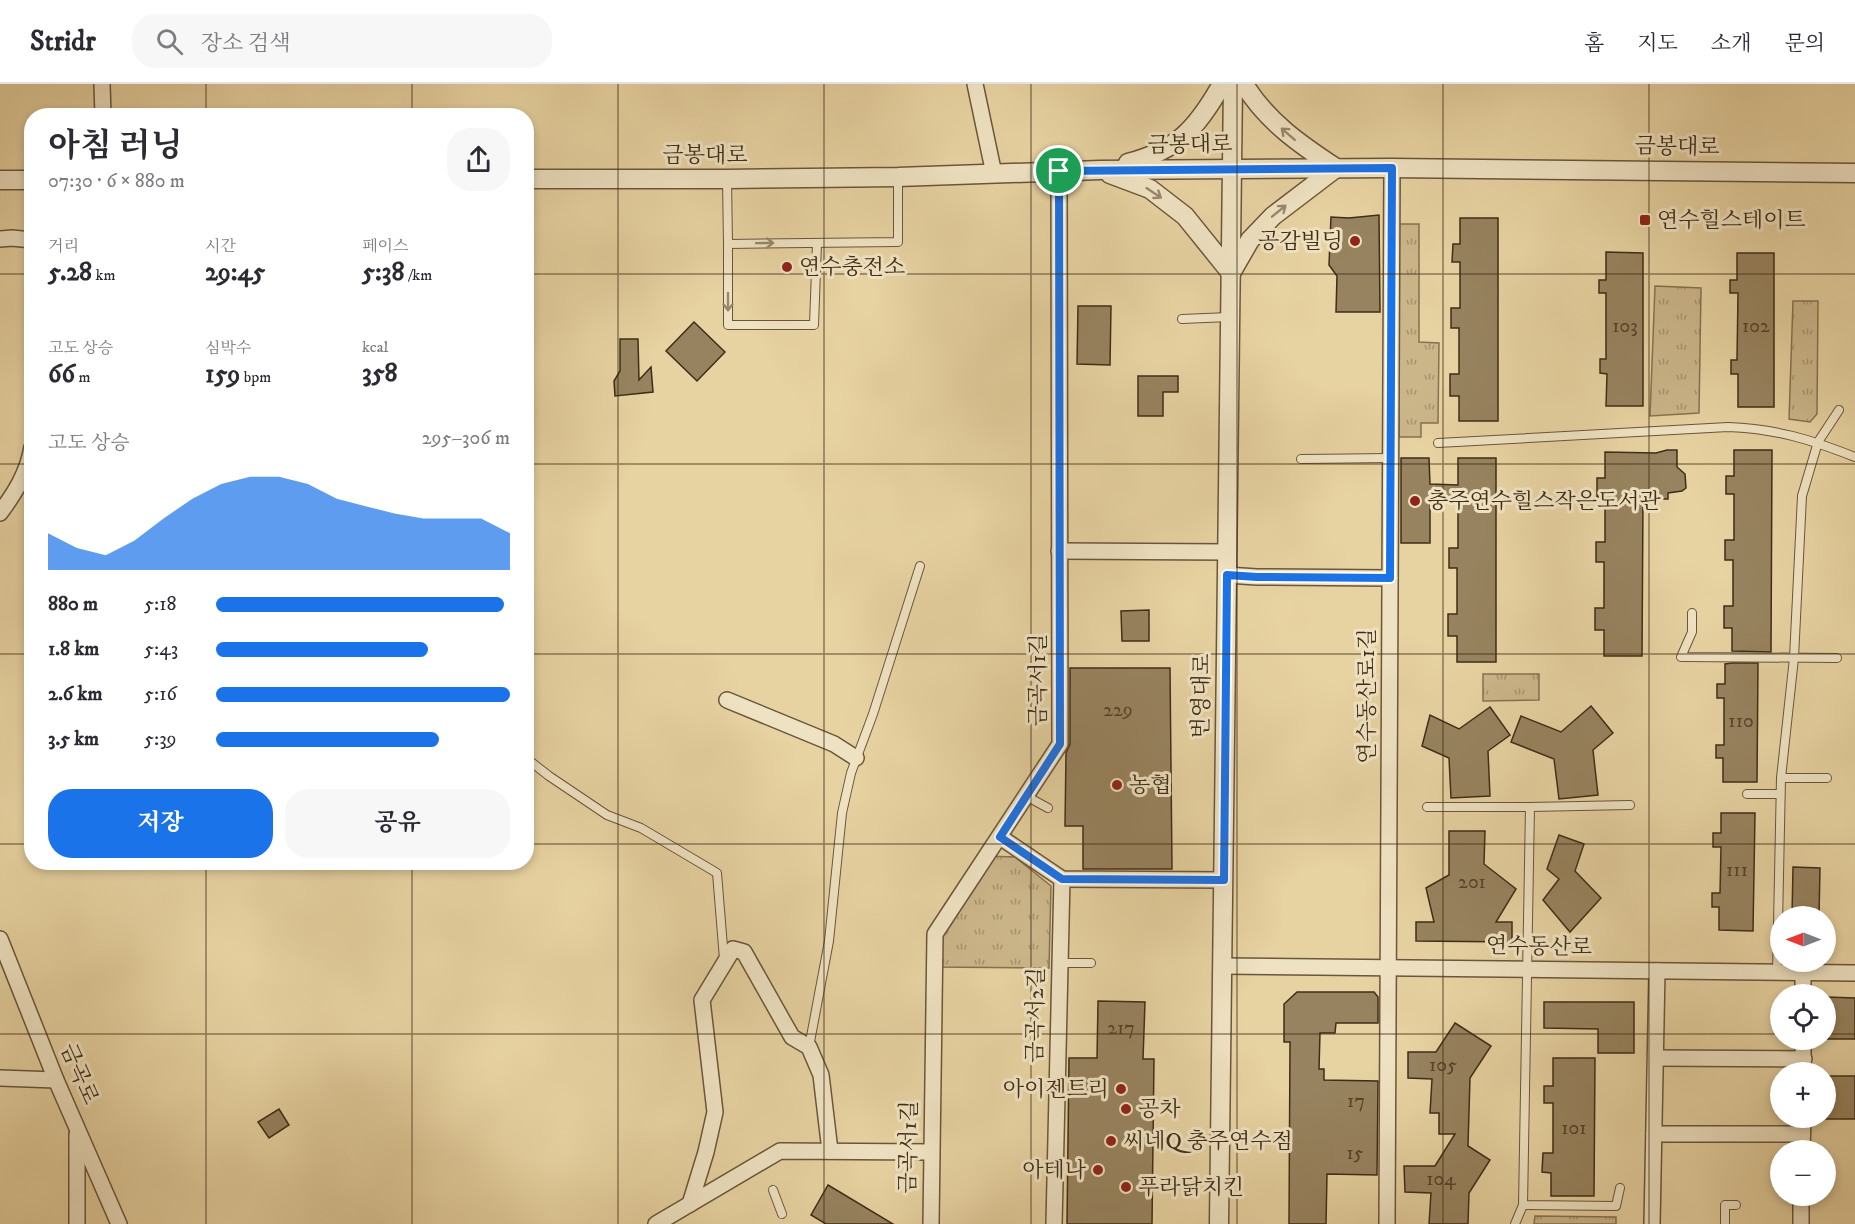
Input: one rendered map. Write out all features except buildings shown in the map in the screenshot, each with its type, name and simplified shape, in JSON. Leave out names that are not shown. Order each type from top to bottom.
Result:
[{"type":"street","points":[[102,84],[103,108]]},
{"type":"street","points":[[975,84],[994,174]]},
{"type":"street","points":[[1100,170],[1153,156],[1186,134],[1201,119],[1222,84]]},
{"type":"street","name":"번영대로","points":[[1220,1224],[1233,84]]},
{"type":"street","points":[[1100,170],[1150,189],[1185,216],[1231,273],[1250,240],[1273,216],[1336,168],[1294,140],[1275,122],[1244,84]]},
{"type":"street","name":"금봉대로","points":[[534,178],[898,177],[1100,170],[1336,168],[1855,173]]},
{"type":"street","name":"연수동산로1길","points":[[1387,1224],[1392,168]]},
{"type":"street","name":"금곡서1길","points":[[931,1224],[935,934],[1060,744],[1059,171]]},
{"type":"street","points":[[0,180],[24,180]]},
{"type":"street","points":[[0,239],[24,239]]},
{"type":"street","points":[[0,513],[15,494],[24,474]]},
{"type":"street","points":[[1059,551],[1228,552]]},
{"type":"street","points":[[1227,575],[1390,578]]},
{"type":"street","points":[[727,700],[834,744],[856,758]]},
{"type":"street","points":[[1000,837],[1062,879],[1224,880]]},
{"type":"street","name":"금곡서2길","points":[[1054,1224],[1062,879]]},
{"type":"street","name":"금곡로","points":[[0,939],[56,1080],[119,1224]]},
{"type":"street","points":[[690,1204],[706,1152],[715,1112],[702,1000],[724,960],[733,949],[744,952],[792,1037],[809,1047],[821,1075],[830,1151]]},
{"type":"street","name":"연수동산로","points":[[1223,966],[1770,972]]},
{"type":"street","points":[[1652,1224],[1657,971]]},
{"type":"street","name":"연수동산로","points":[[1777,972],[1855,973]]},
{"type":"street","points":[[1803,973],[1803,984]]},
{"type":"street","points":[[1656,1058],[1770,1064]]},
{"type":"street","points":[[0,1078],[56,1080]]},
{"type":"street","points":[[77,1127],[77,1224]]},
{"type":"street","points":[[1802,1128],[1802,1140]]},
{"type":"street","points":[[1654,1134],[1802,1134]]},
{"type":"street","points":[[656,1224],[780,1151],[931,1152]]},
{"type":"street","points":[[1801,1206],[1801,1224]]},
{"type":"lane","points":[[728,244],[898,242],[898,177]]},
{"type":"lane","points":[[727,179],[728,326],[814,325],[817,243]]},
{"type":"lane","points":[[1182,319],[1231,317]]},
{"type":"lane","points":[[1778,906],[1780,794],[1794,658],[1802,496],[1818,442],[1839,410]]},
{"type":"lane","points":[[1438,443],[1728,427],[1761,428],[1818,442],[1855,457]]},
{"type":"lane","points":[[1301,459],[1390,458]]},
{"type":"lane","points":[[809,1047],[830,941],[842,813],[850,773],[873,714],[920,566]]},
{"type":"lane","points":[[1692,614],[1692,632],[1681,657],[1837,658]]},
{"type":"lane","points":[[534,764],[607,815],[641,828],[717,873],[724,960]]},
{"type":"lane","points":[[1781,778],[1827,778]]},
{"type":"lane","points":[[1747,794],[1780,794]]},
{"type":"lane","points":[[1026,796],[1048,808]]},
{"type":"lane","points":[[1427,807],[1630,805]]},
{"type":"lane","points":[[1515,1224],[1523,1205],[1530,807]]},
{"type":"lane","points":[[1060,963],[1091,963]]},
{"type":"lane","points":[[1523,1205],[1616,1206],[1620,1188]]},
{"type":"lane","points":[[773,1190],[782,1214]]},
{"type":"lane","points":[[1725,1224],[1725,1205],[1736,1205]]},
{"type":"green space","points":[[1399,224],[1419,224],[1419,342],[1439,343],[1438,423],[1421,423],[1421,437],[1399,437]]},
{"type":"green space","points":[[1655,286],[1701,288],[1699,413],[1650,416]]},
{"type":"green space","points":[[1793,301],[1818,301],[1817,414],[1810,422],[1789,419]]},
{"type":"green space","points":[[1483,674],[1539,674],[1539,700],[1483,701]]},
{"type":"green space","points":[[987,856],[1015,857],[1051,886],[1049,968],[934,967],[935,934]]},
{"type":"green space","points":[[1535,1216],[1616,1217],[1616,1224],[1534,1224]]},
{"type":"place","name":"연수힐스테이트","points":[[1645,220]]},
{"type":"place","name":"공감빌딩","points":[[1355,241]]},
{"type":"place","name":"연수충전소","points":[[787,267]]},
{"type":"place","name":"충주연수힐스작은도서관","points":[[1415,501]]},
{"type":"place","name":"농협","points":[[1117,785]]},
{"type":"place","name":"아이젠트리","points":[[1121,1089]]},
{"type":"place","name":"공차","points":[[1126,1109]]},
{"type":"place","name":"씨네Q 충주연수점","points":[[1111,1141]]},
{"type":"place","name":"아테나","points":[[1098,1170]]},
{"type":"place","name":"푸라닭치킨","points":[[1126,1187]]},
{"type":"route","points":[[1392,168],[1390,578],[1227,575],[1224,880],[1062,879],[1000,837],[1060,744],[1059,171],[1392,168]]}]
